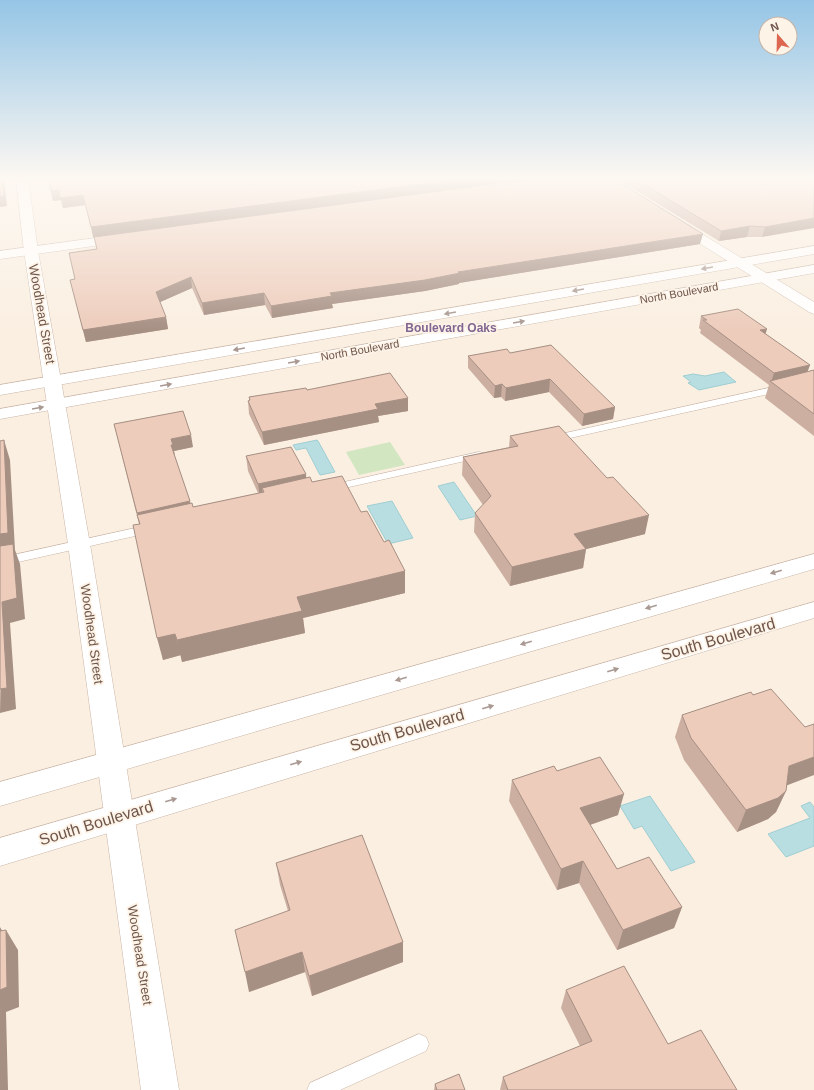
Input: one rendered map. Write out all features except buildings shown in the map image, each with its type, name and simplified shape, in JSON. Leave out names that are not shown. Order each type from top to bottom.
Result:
[{"type":"street","name":"Woodhead Street","points":[[28,230],[54,381],[79,544],[118,816],[160,1090]]},
{"type":"street","points":[[689,230],[814,308]]},
{"type":"street","points":[[0,255],[141,236]]},
{"type":"street","name":"North Boulevard","points":[[0,390],[814,250]]},
{"type":"street","name":"North Boulevard","points":[[0,414],[814,269]]},
{"type":"street","points":[[0,794],[814,561]]},
{"type":"street","name":"South Boulevard","points":[[0,852],[814,610]]},
{"type":"lane","points":[[543,441],[814,380]]},
{"type":"lane","points":[[319,491],[489,453]]},
{"type":"lane","points":[[0,562],[157,527]]},
{"type":"lane","points":[[317,1090],[419,1044]]},
{"type":"green space","points":[[390,442],[405,465],[359,475],[346,452]]},
{"type":"water","points":[[724,372],[736,382],[699,390],[688,383],[691,382],[683,376],[693,374],[705,376]]},
{"type":"water","points":[[317,440],[335,472],[320,475],[306,448],[296,450],[293,445]]},
{"type":"water","points":[[454,482],[477,516],[460,520],[438,486]]},
{"type":"water","points":[[392,501],[413,538],[388,544],[367,506]]},
{"type":"water","points":[[650,796],[695,862],[671,871],[642,826],[634,829],[620,806]]},
{"type":"water","points":[[810,802],[814,807],[814,846],[786,857],[768,834],[810,818],[801,806]]},
{"type":"district","name":"Boulevard Oaks","points":[[451,328]]}]
